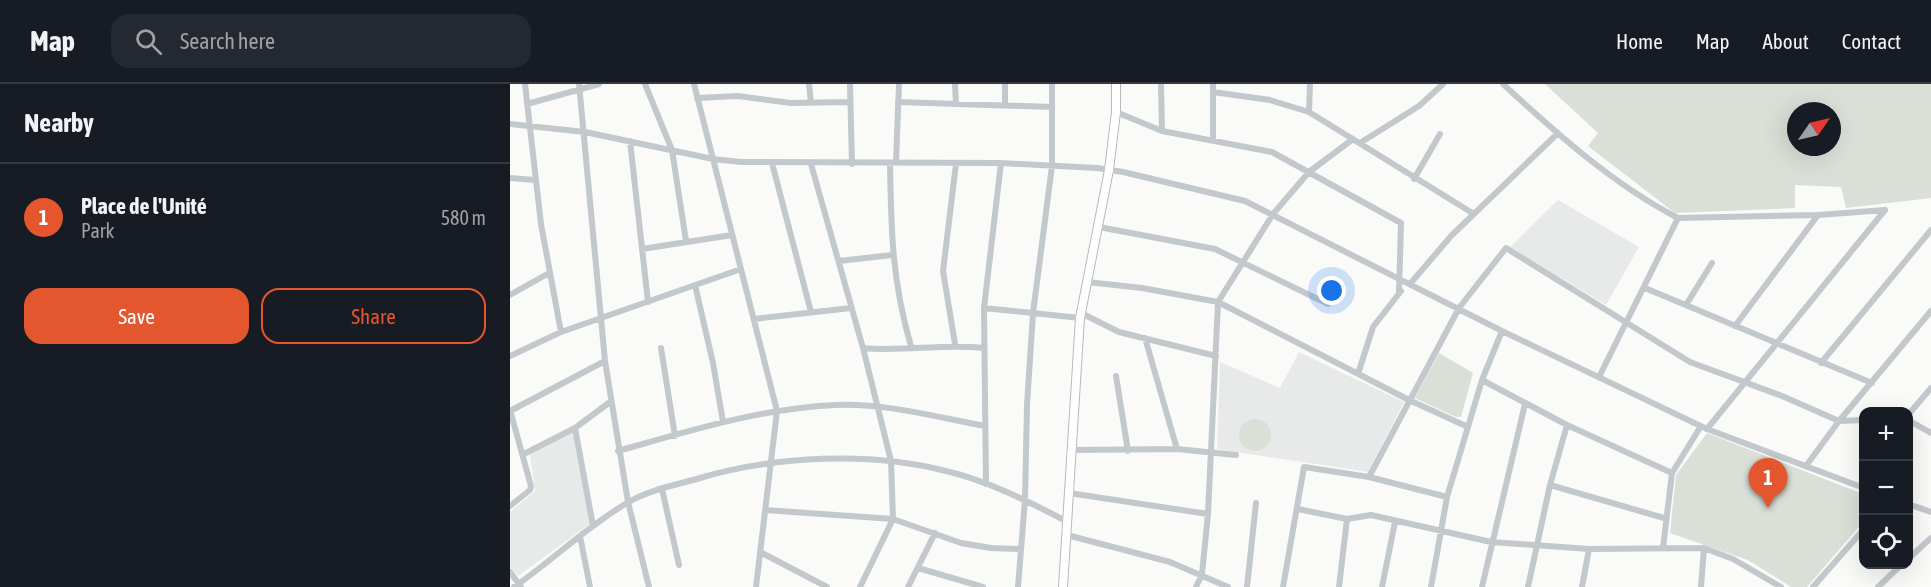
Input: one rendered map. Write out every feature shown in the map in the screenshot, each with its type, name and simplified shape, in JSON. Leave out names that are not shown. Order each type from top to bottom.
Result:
[{"type":"main road","points":[[1064,587],[1081,315],[1109,170],[1116,112],[1116,84]]},
{"type":"street","points":[[525,84],[549,273],[561,332]]},
{"type":"street","points":[[527,104],[580,87],[599,84]]},
{"type":"street","points":[[645,84],[672,150],[686,241]]},
{"type":"street","points":[[694,84],[777,411],[773,461],[756,587]]},
{"type":"street","points":[[809,84],[811,103]]},
{"type":"street","points":[[850,84],[852,164]]},
{"type":"street","points":[[899,84],[893,162],[892,255],[898,304],[911,346]]},
{"type":"street","points":[[955,84],[956,104]]},
{"type":"street","points":[[1005,84],[1005,105]]},
{"type":"street","points":[[1018,587],[1025,500],[1027,405],[1033,313],[1052,165],[1052,84]]},
{"type":"street","points":[[1161,84],[1162,131]]},
{"type":"street","points":[[1213,84],[1213,140]]},
{"type":"street","points":[[1309,112],[1310,84]]},
{"type":"street","points":[[1360,143],[1419,105],[1443,84]]},
{"type":"street","points":[[1503,84],[1558,133],[1659,208],[1678,218],[1818,215],[1885,210],[1704,427],[1672,473],[1663,548]]},
{"type":"street","points":[[580,87],[604,361],[628,502],[649,587]]},
{"type":"street","points":[[1213,92],[1270,100],[1309,112],[1474,214]]},
{"type":"street","points":[[697,98],[738,96],[811,103],[850,102]]},
{"type":"street","points":[[898,102],[1052,107]]},
{"type":"street","points":[[1116,112],[1162,131],[1272,152],[1401,223],[1400,293]]},
{"type":"street","points":[[510,124],[585,132],[713,159],[811,164],[1001,163],[1109,170],[1245,201],[1502,331],[1600,375],[1704,427],[1859,486]]},
{"type":"street","points":[[1358,374],[1373,327],[1400,293],[1451,236],[1558,133]]},
{"type":"street","points":[[1414,178],[1440,134]]},
{"type":"street","points":[[1196,587],[1202,574],[1208,513],[1218,302],[1273,214],[1309,172],[1353,139]]},
{"type":"street","points":[[630,141],[648,302]]},
{"type":"street","points":[[772,163],[811,312]]},
{"type":"street","points":[[986,484],[984,308],[1001,163]]},
{"type":"street","points":[[811,164],[863,348],[891,460],[893,519],[860,587]]},
{"type":"street","points":[[955,344],[944,271],[956,164]]},
{"type":"street","points":[[510,178],[536,180]]},
{"type":"street","points":[[1735,326],[1818,215]]},
{"type":"street","points":[[1600,375],[1678,218]]},
{"type":"street","points":[[1099,227],[1215,249],[1328,304]]},
{"type":"street","points":[[1821,363],[1931,230]]},
{"type":"street","points":[[642,249],[732,235]]},
{"type":"street","points":[[1369,477],[1459,308],[1506,248],[1690,362],[1782,396],[1839,421],[1859,420]]},
{"type":"street","points":[[838,261],[892,255]]},
{"type":"street","points":[[1686,305],[1712,263]]},
{"type":"street","points":[[510,356],[561,332],[741,269]]},
{"type":"street","points":[[510,293],[549,273]]},
{"type":"street","points":[[1087,282],[1142,288],[1218,302],[1409,400],[1468,427]]},
{"type":"street","points":[[695,285],[713,363],[723,422]]},
{"type":"street","points":[[1645,288],[1872,383]]},
{"type":"street","points":[[754,319],[851,308]]},
{"type":"street","points":[[984,308],[1081,315],[1119,332],[1216,356]]},
{"type":"street","points":[[1806,466],[1839,421],[1931,311]]},
{"type":"street","points":[[1431,587],[1447,497],[1482,380],[1502,331]]},
{"type":"street","points":[[1145,338],[1177,449]]},
{"type":"street","points":[[863,348],[888,350],[911,346],[955,344],[984,348]]},
{"type":"street","points":[[661,348],[675,436]]},
{"type":"street","points":[[510,506],[530,490],[531,480],[510,410],[604,361]]},
{"type":"street","points":[[1116,376],[1128,451]]},
{"type":"street","points":[[1482,380],[1567,425],[1672,473]]},
{"type":"street","points":[[1913,409],[1931,388]]},
{"type":"street","points":[[524,454],[575,428],[610,402]]},
{"type":"street","points":[[1482,587],[1525,404]]},
{"type":"street","points":[[618,451],[723,422],[777,411],[837,405],[876,406],[985,426]]},
{"type":"street","points":[[1913,423],[1931,433]]},
{"type":"street","points":[[1528,587],[1550,485],[1567,425]]},
{"type":"street","points":[[575,428],[593,526]]},
{"type":"street","points":[[1071,450],[1177,449],[1236,455]]},
{"type":"street","points":[[510,572],[518,586],[593,526],[628,502],[662,489],[773,461],[891,460],[946,470],[1025,500],[1068,522]]},
{"type":"street","points":[[1282,587],[1304,466],[1369,477],[1447,497]]},
{"type":"street","points":[[1550,485],[1665,518]]},
{"type":"street","points":[[662,489],[679,565]]},
{"type":"street","points":[[1069,493],[1208,513]]},
{"type":"street","points":[[1247,587],[1256,503]]},
{"type":"street","points":[[1913,506],[1931,512]]},
{"type":"street","points":[[1298,508],[1347,519],[1371,515],[1491,542],[1589,549],[1704,548],[1733,559],[1780,587]]},
{"type":"street","points":[[765,510],[893,519],[976,546],[1021,549]]},
{"type":"street","points":[[1339,587],[1347,519]]},
{"type":"street","points":[[1383,587],[1395,522]]},
{"type":"street","points":[[908,587],[935,533]]},
{"type":"street","points":[[1813,587],[1859,534]]},
{"type":"street","points":[[1067,535],[1170,562],[1228,587]]},
{"type":"street","points":[[580,536],[590,587]]},
{"type":"street","points":[[1913,554],[1931,537]]},
{"type":"street","points":[[1701,587],[1704,548]]},
{"type":"street","points":[[1582,587],[1589,549]]},
{"type":"street","points":[[762,553],[827,587]]},
{"type":"street","points":[[918,568],[983,587]]},
{"type":"street","points":[[1878,587],[1897,569]]},
{"type":"shaded area","points":[[1545,84],[1931,84],[1931,198],[1846,208],[1841,187],[1795,185],[1795,208],[1675,213],[1588,146],[1598,133]]},
{"type":"shaded area","points":[[1558,200],[1639,247],[1606,305],[1510,247]]},
{"type":"shaded area","points":[[1299,352],[1404,402],[1368,472],[1217,449],[1220,362],[1280,388]]},
{"type":"shaded area","points":[[1439,353],[1473,373],[1461,417],[1456,417],[1415,398]]},
{"type":"shaded area","points":[[1255,419],[1266,424],[1271,435],[1266,446],[1255,451],[1244,446],[1239,435],[1244,424]]},
{"type":"shaded area","points":[[573,432],[591,523],[518,576],[510,567],[510,512],[535,491],[530,454]]},
{"type":"shaded area","points":[[1707,433],[1859,492],[1859,527],[1807,587],[1791,587],[1748,560],[1670,533],[1676,475]]},
{"type":"place","name":"Place de l'Unité","points":[[1768,508]]}]
